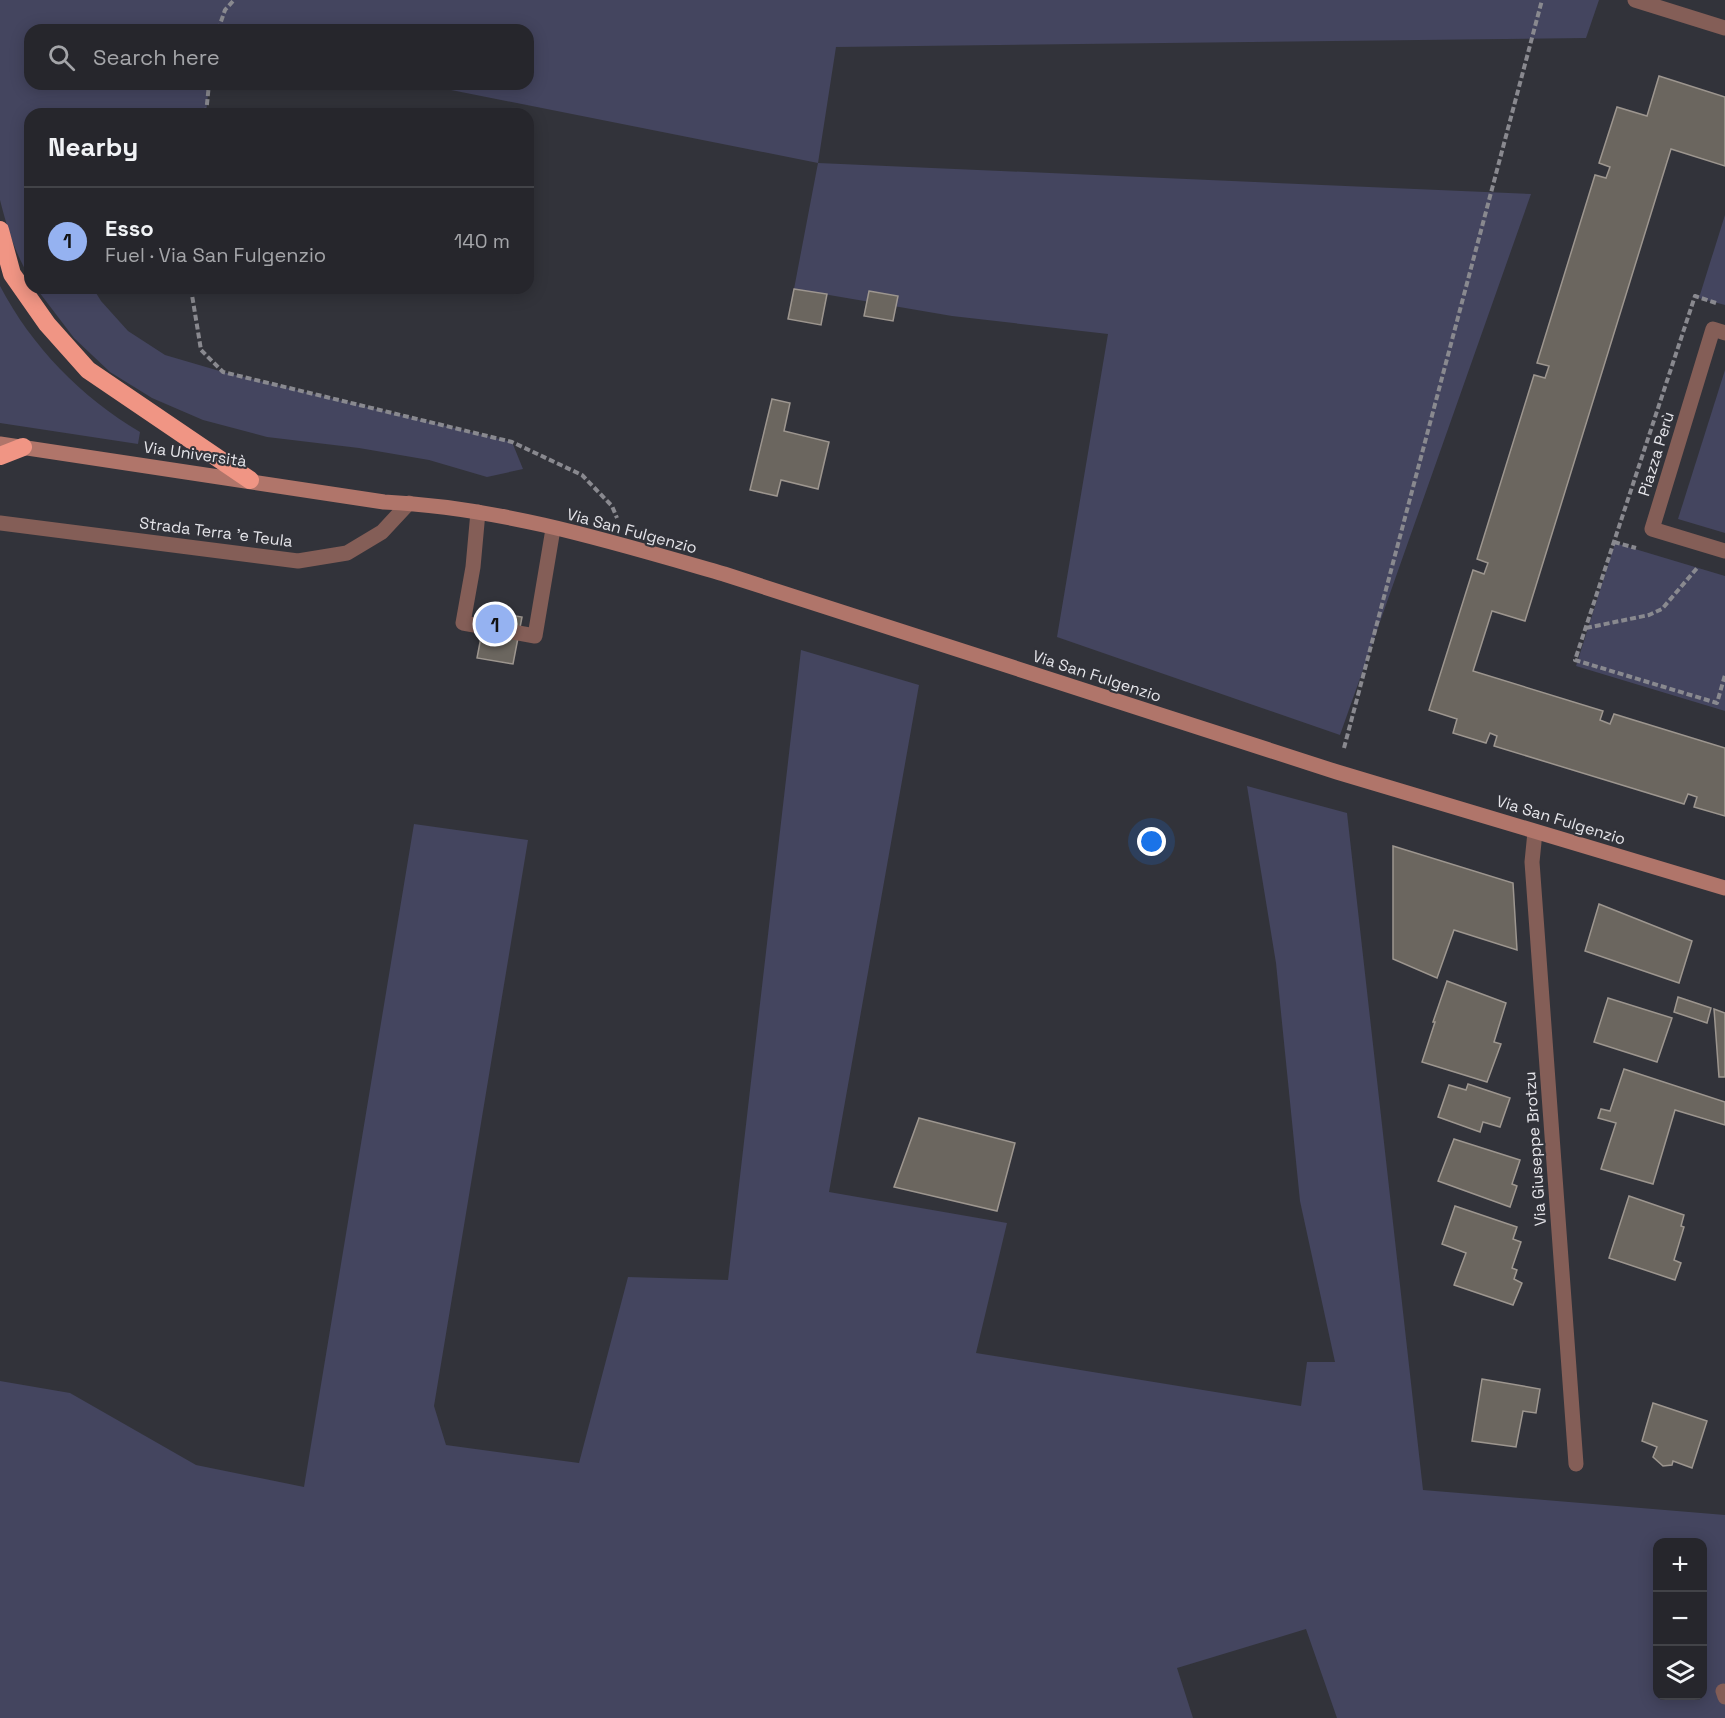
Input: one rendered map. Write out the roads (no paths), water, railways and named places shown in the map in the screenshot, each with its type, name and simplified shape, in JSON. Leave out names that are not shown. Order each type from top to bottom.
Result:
[{"type":"highway","points":[[0,230],[12,274],[24,291]]},
{"type":"highway","points":[[26,294],[47,324],[88,370],[250,480]]},
{"type":"highway","points":[[0,456],[23,447]]},
{"type":"street","points":[[1635,0],[1725,28]]},
{"type":"street","name":"Piazza Perù","points":[[1725,333],[1713,329],[1652,529],[1725,551]]},
{"type":"street","name":"Via Università","points":[[0,444],[384,502],[409,503]]},
{"type":"street","name":"Via San Fulgenzio","points":[[409,503],[478,512],[629,546],[724,573],[1337,772],[1725,888]]},
{"type":"street","name":"Strada Terra 'e Teula","points":[[0,523],[298,561],[347,553],[382,532],[409,503]]},
{"type":"street","points":[[478,512],[473,567],[463,623],[535,636],[553,529]]},
{"type":"street","name":"Via Giuseppe Brotzu","points":[[1534,832],[1532,862],[1576,1464]]},
{"type":"place","name":"Esso","points":[[495,624]]}]
